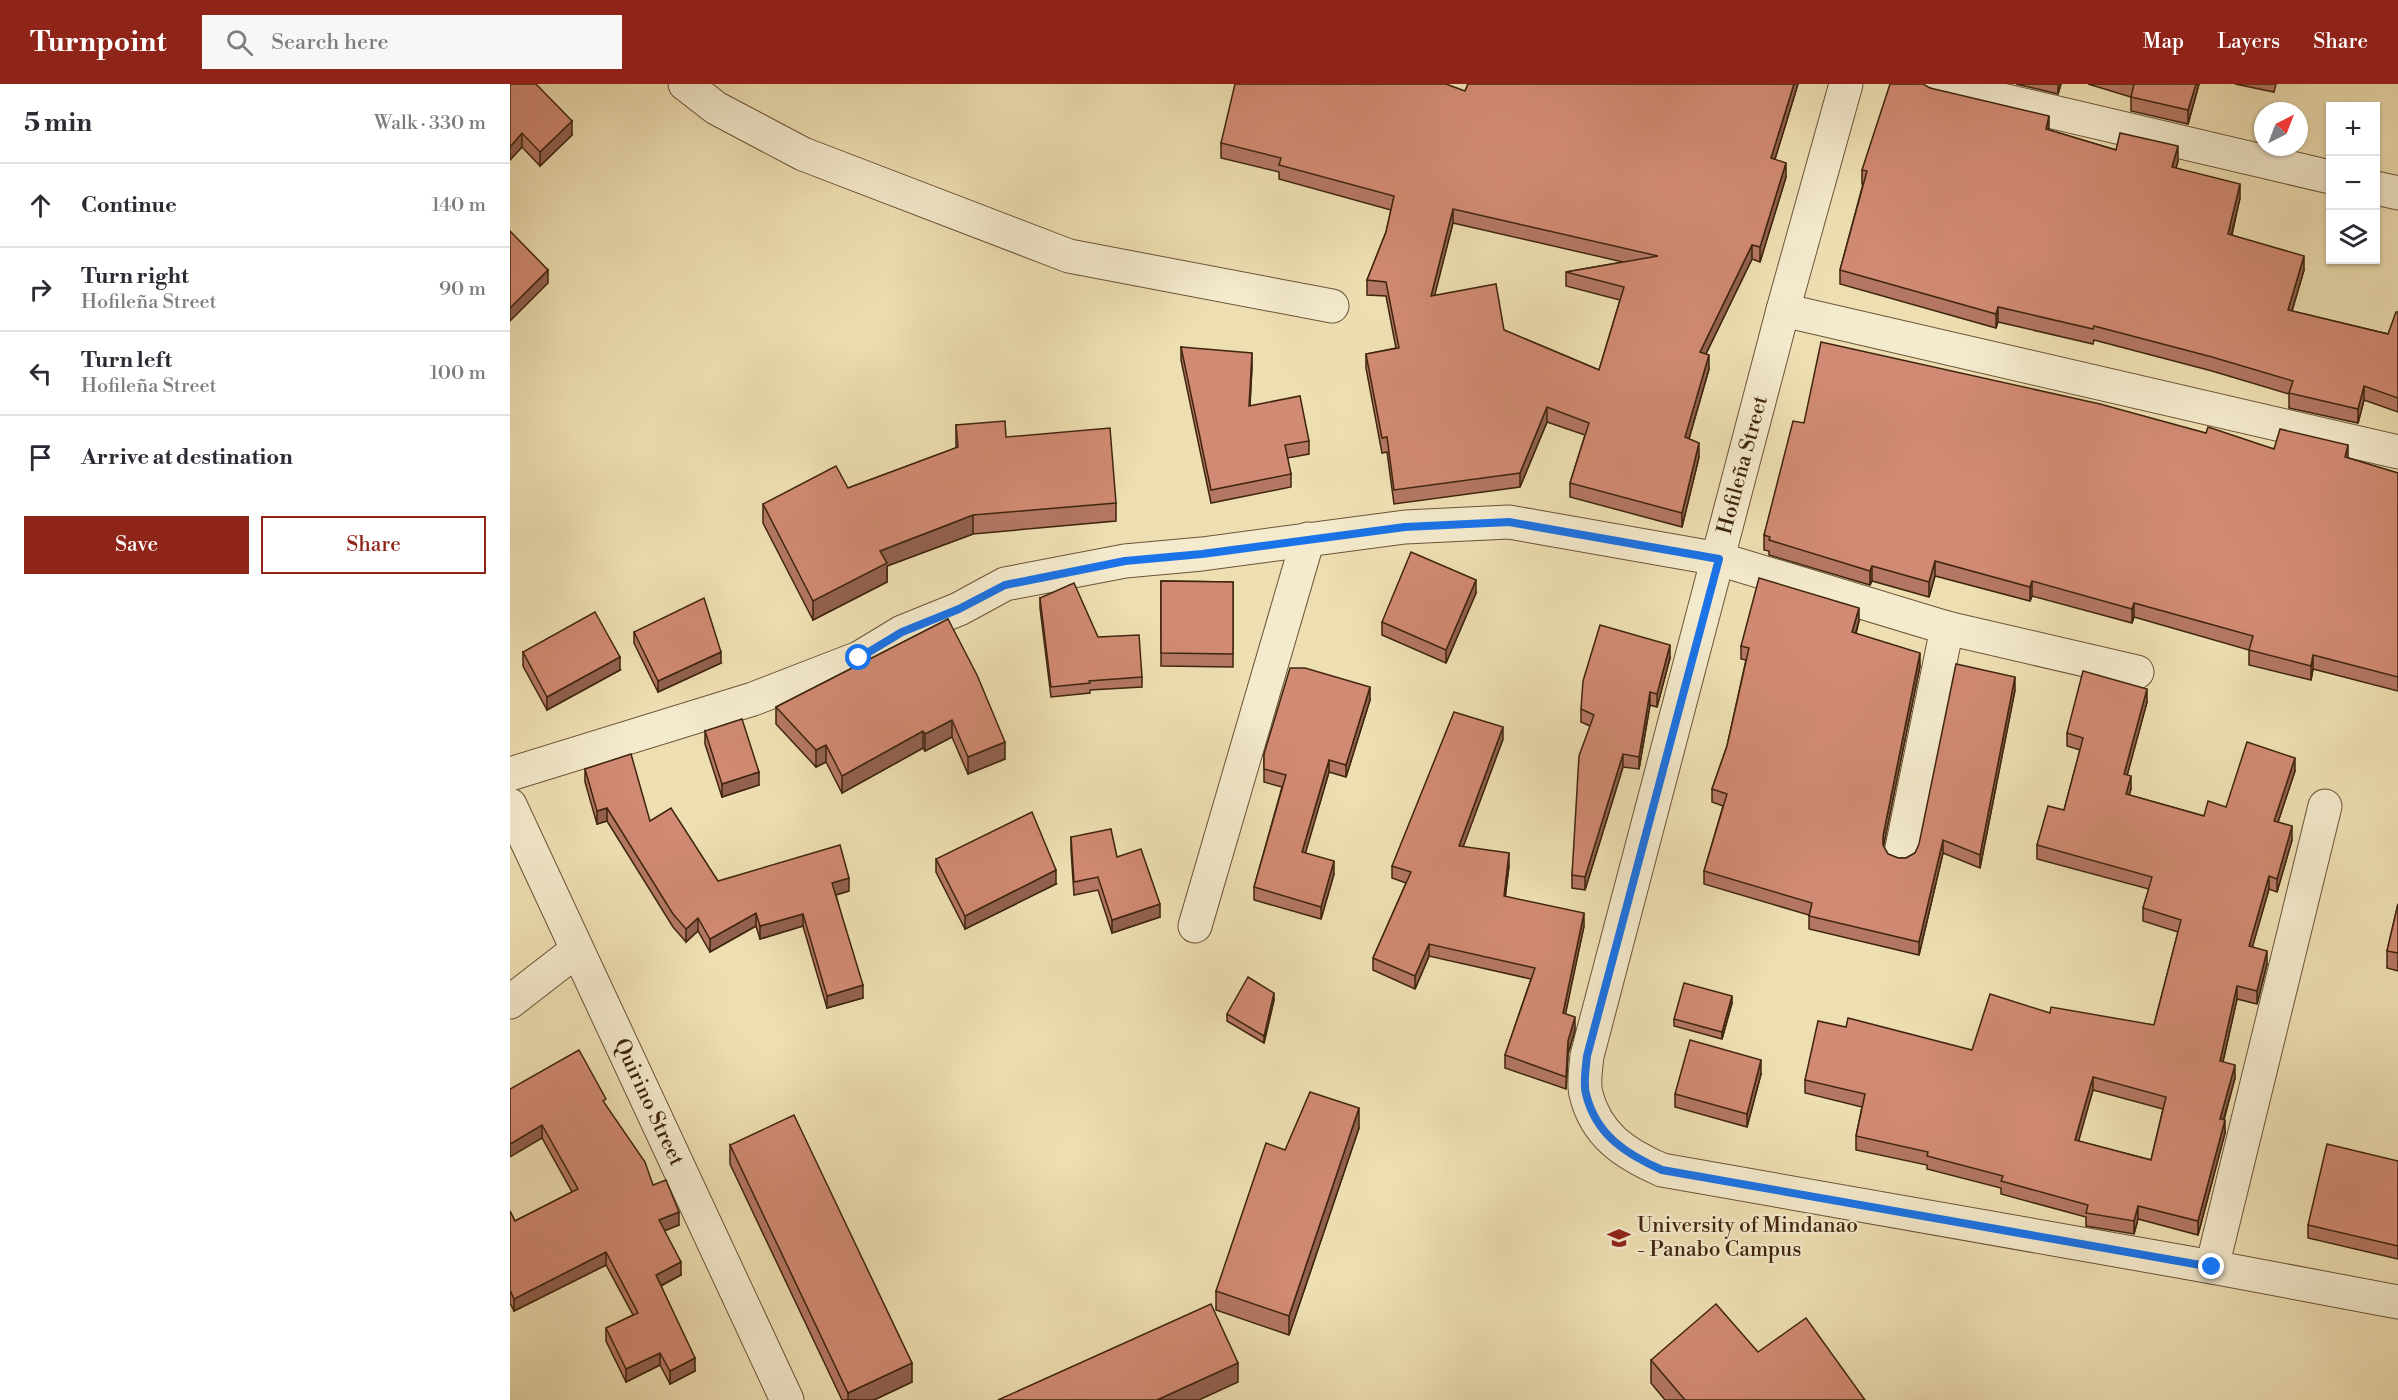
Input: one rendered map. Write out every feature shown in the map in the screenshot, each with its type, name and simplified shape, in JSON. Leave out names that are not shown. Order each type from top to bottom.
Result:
[{"type":"street","points":[[685,84],[716,108],[802,154],[1069,256],[1332,306]]},
{"type":"street","name":"Hofileña Street","points":[[1846,84],[1587,1056],[1585,1092],[1601,1130],[1633,1157],[1662,1170],[2398,1302]]},
{"type":"street","points":[[1934,84],[2326,176]]},
{"type":"street","points":[[2380,189],[2398,193]]},
{"type":"street","points":[[1784,310],[2398,452]]},
{"type":"street","points":[[510,774],[753,699],[859,658],[902,632],[959,609],[1005,585],[1125,561],[1202,554],[1405,527],[1509,522],[1719,559],[1947,628],[2137,672]]},
{"type":"street","points":[[1195,926],[1308,539]]},
{"type":"street","points":[[1901,853],[1947,628]]},
{"type":"street","name":"Quirino Street","points":[[510,805],[787,1400]]},
{"type":"street","points":[[2212,1267],[2325,806]]},
{"type":"street","points":[[510,1002],[577,950]]},
{"type":"building","points":[[510,84],[536,84],[572,121],[540,152],[522,133],[510,147]]},
{"type":"building","points":[[1235,84],[1446,84],[1465,91],[1468,84],[1794,84],[1771,158],[1786,163],[1760,247],[1752,245],[1700,352],[1709,355],[1685,437],[1699,443],[1682,513],[1570,483],[1589,423],[1547,407],[1520,473],[1394,490],[1387,437],[1382,438],[1366,354],[1399,348],[1386,282],[1367,280],[1386,232],[1394,196],[1279,165],[1281,158],[1221,143]],"holes":[[[1453,209],[1658,256],[1566,272],[1624,287],[1599,370],[1504,330],[1496,284],[1431,296]]]},
{"type":"building","points":[[1890,84],[1923,84],[1930,88],[2049,116],[2046,129],[2116,150],[2120,133],[2178,146],[2172,167],[2240,184],[2228,234],[2304,256],[2288,310],[2388,334],[2396,312],[2398,312],[2398,398],[2364,386],[2358,409],[2289,393],[2293,381],[2212,357],[2094,326],[2093,329],[1998,307],[1996,314],[1840,270],[1867,171],[1862,170]]},
{"type":"building","points":[[2134,84],[2196,84],[2188,110],[2131,97]]},
{"type":"building","points":[[510,231],[548,270],[510,308]]},
{"type":"building","points":[[1821,342],[2100,404],[2206,433],[2208,427],[2274,449],[2280,429],[2348,445],[2345,457],[2398,473],[2398,677],[2313,655],[2311,666],[2249,650],[2253,636],[2134,603],[2132,609],[2032,581],[2030,587],[1935,561],[1929,582],[1872,566],[1870,571],[1769,540],[1770,537],[1764,535],[1793,421],[1804,423]]},
{"type":"building","points":[[1181,347],[1252,353],[1249,406],[1300,396],[1309,441],[1285,445],[1291,474],[1211,490]]},
{"type":"building","points":[[1005,421],[1006,437],[1110,428],[1116,503],[973,515],[880,551],[887,563],[813,601],[763,504],[836,466],[848,488],[958,447],[956,425]]},
{"type":"building","points":[[1411,552],[1476,580],[1446,650],[1382,622]]},
{"type":"building","points":[[1759,578],[1859,608],[1852,632],[1920,653],[1883,836],[1883,845],[1888,854],[1898,858],[1906,858],[1915,853],[1919,844],[1956,664],[2015,677],[1980,855],[1943,840],[1919,942],[1809,916],[1812,903],[1704,871],[1727,794],[1712,789],[1727,746],[1749,648],[1741,646]]},
{"type":"building","points":[[1161,581],[1233,582],[1233,654],[1161,653]]},
{"type":"building","points":[[1074,583],[1098,637],[1139,635],[1142,677],[1089,681],[1090,683],[1051,687],[1040,598]]},
{"type":"building","points":[[704,598],[721,652],[658,681],[634,632]]},
{"type":"building","points":[[595,612],[620,657],[547,697],[523,652]]},
{"type":"building","points":[[948,619],[977,675],[1005,742],[968,757],[952,720],[925,734],[923,731],[842,776],[826,745],[816,750],[776,707]]},
{"type":"building","points":[[1600,625],[1670,645],[1657,694],[1650,692],[1639,757],[1623,754],[1585,877],[1572,875],[1579,756],[1594,715],[1581,709],[1583,681]]},
{"type":"building","points":[[1290,668],[1305,668],[1370,687],[1346,765],[1329,760],[1302,852],[1334,861],[1321,907],[1254,887],[1286,775],[1264,769],[1264,754]]},
{"type":"building","points":[[2083,671],[2147,689],[2124,774],[2131,776],[2126,794],[2204,816],[2208,801],[2226,807],[2247,742],[2295,758],[2274,821],[2292,826],[2277,879],[2269,876],[2249,946],[2267,951],[2257,991],[2237,986],[2220,1061],[2235,1065],[2220,1119],[2225,1120],[2198,1221],[2138,1206],[2134,1221],[2086,1213],[2088,1205],[2001,1181],[2003,1176],[1927,1156],[1928,1152],[1856,1136],[1865,1094],[1805,1080],[1818,1021],[1846,1027],[1848,1018],[1972,1050],[1990,994],[2050,1013],[2051,1007],[2154,1025],[2181,920],[2143,908],[2152,877],[2037,845],[2048,806],[2064,810],[2083,738],[2067,733]],"holes":[[[2093,1077],[2166,1097],[2151,1160],[2075,1140]]]},
{"type":"building","points":[[1454,712],[1503,727],[1459,846],[1509,853],[1504,896],[1584,913],[1563,1013],[1575,1017],[1568,1041],[1566,1077],[1505,1055],[1535,968],[1429,944],[1415,976],[1373,958],[1411,872],[1392,866]]},
{"type":"building","points":[[742,719],[759,772],[722,784],[705,731]]},
{"type":"building","points":[[631,754],[650,821],[671,808],[718,881],[840,845],[849,878],[832,883],[863,985],[827,996],[803,914],[760,926],[756,913],[710,939],[698,918],[686,929],[673,914],[607,808],[597,811],[585,769]]},
{"type":"building","points":[[1032,812],[1056,870],[965,916],[936,859]]},
{"type":"building","points":[[1111,829],[1117,857],[1141,849],[1160,904],[1112,920],[1098,877],[1074,882],[1071,837]]},
{"type":"building","points":[[2398,904],[2398,953],[2387,951]]},
{"type":"building","points":[[1248,977],[1274,993],[1264,1036],[1227,1014]]},
{"type":"building","points":[[1684,983],[1732,996],[1722,1032],[1674,1019]]},
{"type":"building","points":[[1690,1040],[1761,1060],[1747,1114],[1675,1094]]},
{"type":"building","points":[[579,1050],[606,1099],[603,1101],[645,1162],[653,1185],[666,1180],[679,1212],[659,1220],[681,1262],[656,1275],[695,1358],[670,1371],[660,1353],[626,1369],[606,1328],[638,1313],[606,1252],[514,1299],[510,1290],[510,1211],[515,1221],[578,1189],[542,1125],[510,1144],[510,1089]]},
{"type":"building","points":[[1310,1092],[1359,1108],[1289,1316],[1216,1291],[1266,1143],[1285,1150]]},
{"type":"building","points":[[794,1115],[912,1363],[848,1393],[730,1145]]},
{"type":"building","points":[[2327,1144],[2398,1161],[2398,1246],[2308,1225]]},
{"type":"building","points":[[1211,1304],[1238,1363],[1157,1400],[998,1400]]},
{"type":"building","points":[[1716,1304],[1758,1352],[1806,1318],[1865,1400],[1685,1400],[1651,1360]]},
{"type":"place","name":"University of Mindanao - Panabo Campus","points":[[1619,1238]]},
{"type":"route","points":[[859,658],[902,632],[959,609],[1005,585],[1125,561],[1202,554],[1405,527],[1509,522],[1719,559],[1587,1056],[1585,1092],[1601,1130],[1633,1157],[1662,1170],[2212,1267]]}]
